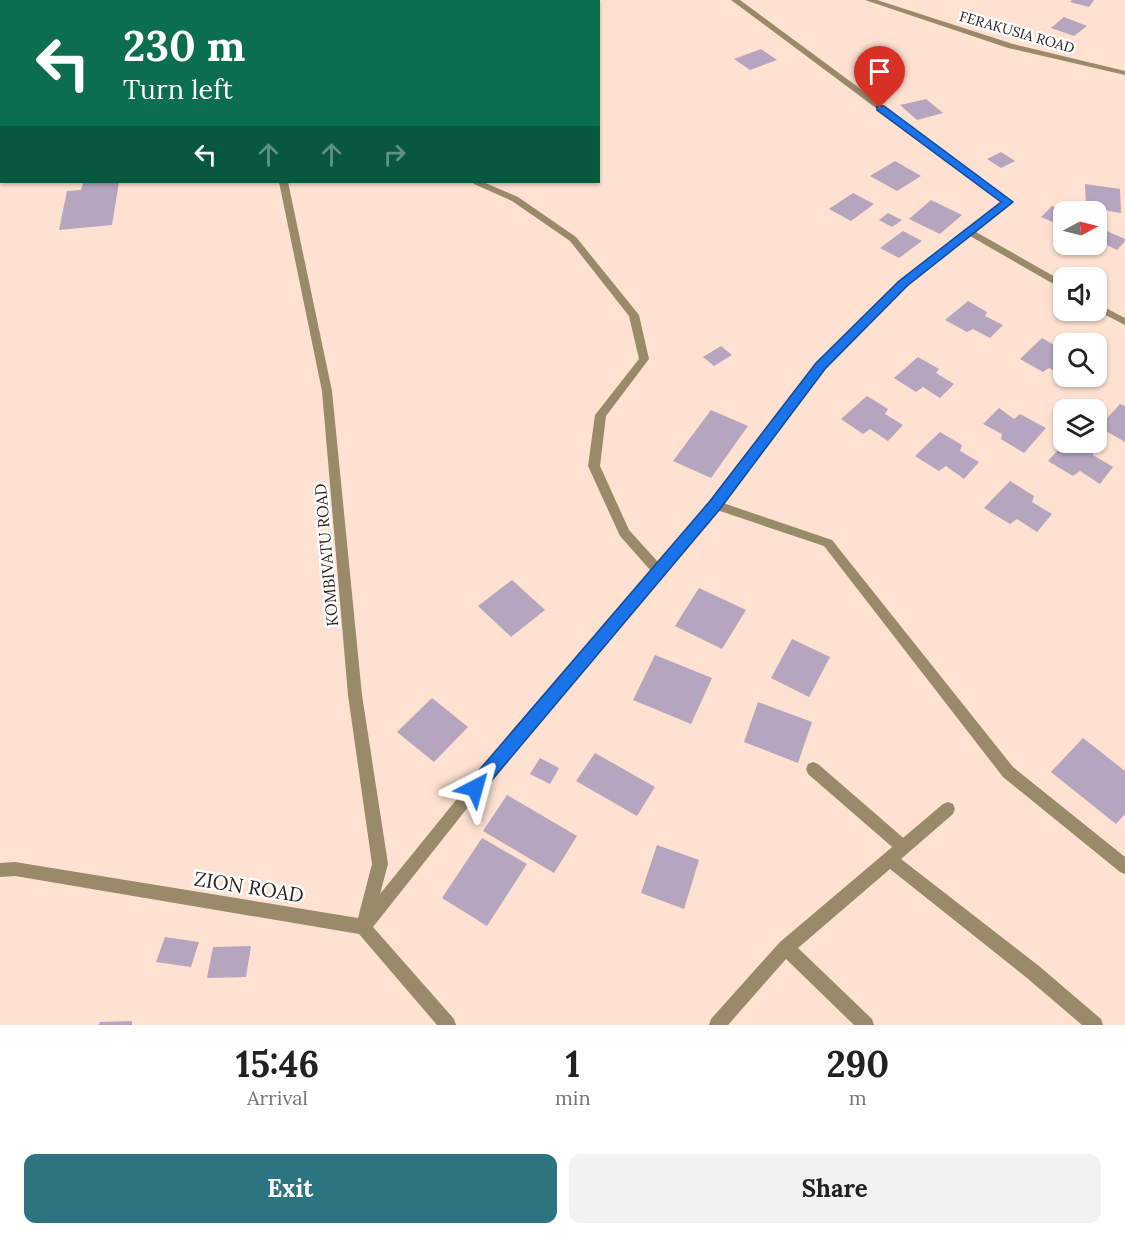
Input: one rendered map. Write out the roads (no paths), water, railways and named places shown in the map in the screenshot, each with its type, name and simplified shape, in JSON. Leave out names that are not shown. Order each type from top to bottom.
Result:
[{"type":"street","points":[[448,1025],[363,927],[517,735],[715,505],[821,366],[903,283],[1008,202],[735,0]]},
{"type":"street","name":"FERAKUSIA ROAD","points":[[869,0],[1011,46],[1125,73]]},
{"type":"street","name":"KOMBIVATU ROAD","points":[[283,183],[327,392],[355,694],[381,864],[363,927]]},
{"type":"street","points":[[479,183],[515,199],[573,239],[634,315],[644,359],[601,415],[594,466],[624,533],[659,571]]},
{"type":"street","points":[[969,232],[1053,281]]},
{"type":"street","points":[[1107,312],[1125,322]]},
{"type":"street","points":[[715,505],[828,543],[1008,772],[1125,867]]},
{"type":"street","points":[[813,769],[903,847]]},
{"type":"street","points":[[717,1025],[786,948],[948,809]]},
{"type":"street","points":[[889,859],[1095,1025]]},
{"type":"street","name":"ZION ROAD","points":[[0,870],[15,869],[363,927]]},
{"type":"street","points":[[786,948],[866,1025]]}]
